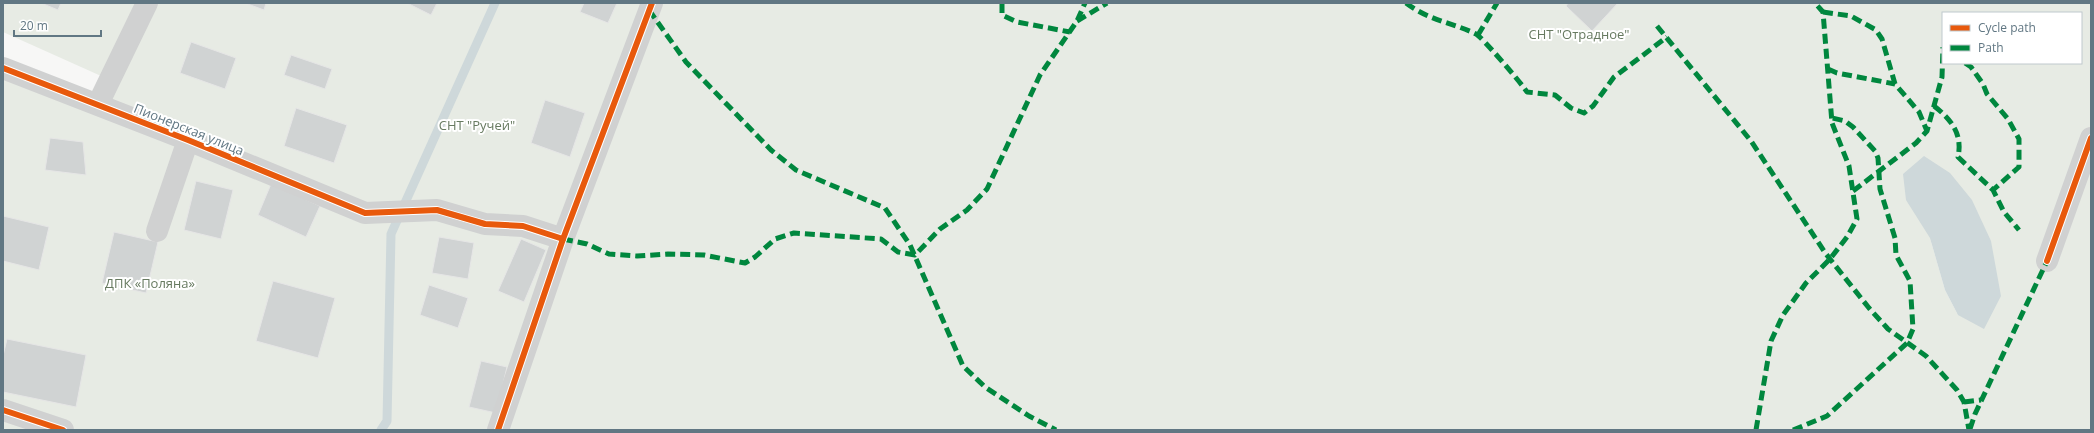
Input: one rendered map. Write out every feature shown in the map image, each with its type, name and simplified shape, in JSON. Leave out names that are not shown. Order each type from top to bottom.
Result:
[{"type":"street","points":[[98,104],[147,3]]},
{"type":"street","points":[[498,430],[563,239],[652,3]]},
{"type":"street","name":"Пионерская улица","points":[[3,68],[373,212],[422,209],[437,210],[485,224],[523,226],[563,239]]},
{"type":"street","points":[[2047,260],[2091,138]]},
{"type":"street","points":[[157,231],[188,140]]},
{"type":"street","points":[[3,410],[63,430]]},
{"type":"green space","points":[[3,3],[2091,3],[2091,430],[3,430],[3,68],[100,105],[110,80],[3,32]],"holes":[[[1930,238],[1958,315],[1945,290]]]},
{"type":"shaded area","points":[[1924,156],[1950,173],[1972,200],[1991,241],[2001,296],[1984,329],[1958,315],[1945,290],[1930,238],[1906,200],[1903,174]]},
{"type":"building","points":[[41,3],[61,3],[58,10]]},
{"type":"building","points":[[245,3],[266,3],[264,10]]},
{"type":"building","points":[[407,3],[437,3],[431,15]]},
{"type":"building","points":[[584,3],[617,3],[608,23],[580,12]]},
{"type":"building","points":[[1568,3],[1618,3],[1592,31],[1566,6]]},
{"type":"building","points":[[191,42],[236,58],[225,89],[180,73]]},
{"type":"building","points":[[291,55],[332,69],[325,89],[284,75]]},
{"type":"building","points":[[545,100],[585,113],[570,157],[531,143]]},
{"type":"building","points":[[296,108],[347,125],[334,163],[284,146]]},
{"type":"building","points":[[50,138],[83,142],[86,175],[45,170]]},
{"type":"building","points":[[196,181],[233,190],[221,239],[184,230]]},
{"type":"building","points":[[271,184],[320,206],[306,237],[258,215]]},
{"type":"building","points":[[3,216],[49,227],[39,270],[3,261]]},
{"type":"building","points":[[114,232],[158,242],[146,293],[102,283]]},
{"type":"building","points":[[439,237],[474,243],[468,279],[432,273]]},
{"type":"building","points":[[521,239],[546,250],[524,302],[498,291]]},
{"type":"building","points":[[273,281],[335,298],[318,358],[256,341]]},
{"type":"building","points":[[429,285],[468,298],[458,328],[420,315]]},
{"type":"building","points":[[7,339],[86,355],[76,407],[3,392],[3,356]]},
{"type":"building","points":[[481,361],[507,367],[496,413],[469,407]]},
{"type":"waterway","points":[[381,430],[387,421],[391,234],[495,3]]},
{"type":"marked path","points":[[1002,3],[1002,15],[1017,22],[1070,32]]},
{"type":"marked path","points":[[563,239],[587,244],[609,254],[637,256],[668,254],[704,255],[745,263],[755,257],[775,239],[794,233],[881,239],[898,252],[915,255],[940,229],[967,210],[987,189],[1040,75],[1077,21],[1085,3]]},
{"type":"marked path","points":[[1077,21],[1107,3]]},
{"type":"marked path","points":[[1406,3],[1432,18],[1476,34],[1502,61],[1527,92],[1555,95],[1571,108],[1584,113],[1593,106],[1614,77],[1667,37]]},
{"type":"marked path","points":[[1478,35],[1497,3]]},
{"type":"marked path","points":[[1756,430],[1771,341],[1783,315],[1806,283],[1830,259],[1847,237],[1857,219],[1849,166],[1832,123],[1823,12],[1815,3]]},
{"type":"marked path","points":[[649,10],[686,62],[771,150],[796,170],[885,208],[910,245],[963,366],[985,387],[1029,416],[1056,430]]},
{"type":"marked path","points":[[1823,12],[1851,16],[1876,30],[1882,39],[1895,84],[1919,112],[1927,131]]},
{"type":"marked path","points":[[1657,26],[1751,141],[1826,254],[1869,308],[1888,329],[1926,356],[1957,390],[1964,402],[1969,430]]},
{"type":"marked path","points":[[1853,191],[1916,143],[1927,131],[1942,77],[1942,64]]},
{"type":"marked path","points":[[1966,64],[1971,67],[1983,84],[1987,94],[2008,119],[2019,139],[2019,167],[1993,190]]},
{"type":"marked path","points":[[1828,69],[1837,73],[1895,84]]},
{"type":"marked path","points":[[1934,106],[1946,116],[1957,134],[1959,141],[1958,157],[1993,190],[2004,212],[2019,230]]},
{"type":"marked path","points":[[1793,430],[1827,416],[1907,343],[1913,329],[1910,281],[1896,255],[1895,238],[1880,189],[1878,158],[1875,151],[1853,127],[1845,121],[1832,118]]},
{"type":"marked path","points":[[1970,429],[1975,414],[2047,261]]},
{"type":"marked path","points":[[1964,402],[1981,400]]},
{"type":"cycle path","points":[[498,430],[563,239],[652,3]]},
{"type":"cycle path","points":[[3,68],[188,140],[365,213],[437,210],[485,224],[523,226],[563,239]]},
{"type":"cycle path","points":[[2047,261],[2091,138]]},
{"type":"cycle path","points":[[3,410],[63,430]]},
{"type":"park label","name":"СНТ \"Отрадное\"","points":[[1579,34]]},
{"type":"park label","name":"СНТ \"Ручей\"","points":[[477,125]]},
{"type":"park label","name":"ДПК «Поляна»","points":[[150,283]]}]
